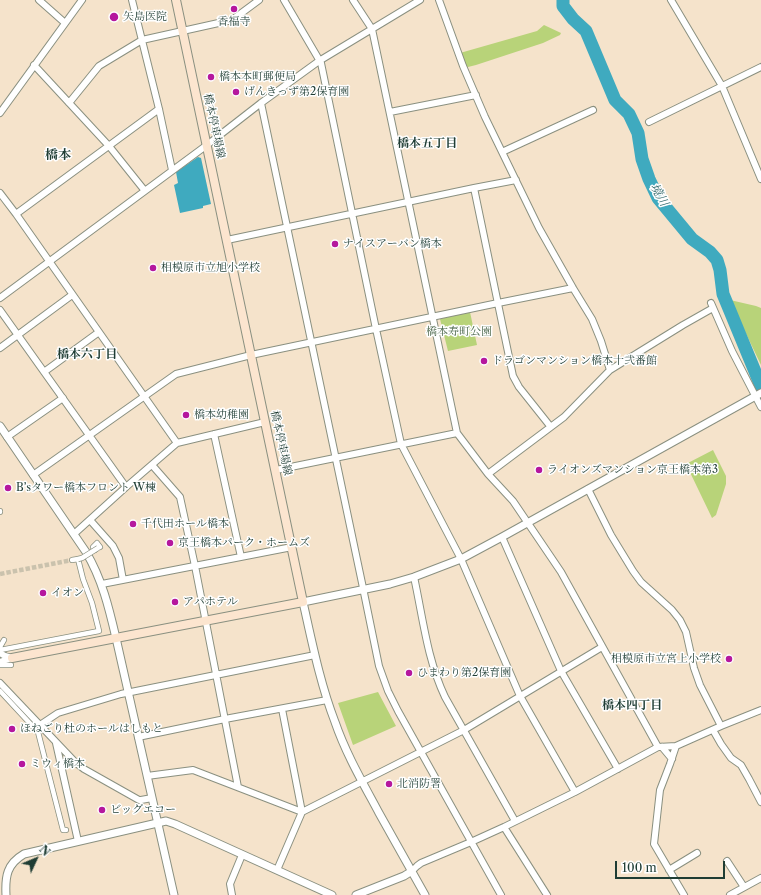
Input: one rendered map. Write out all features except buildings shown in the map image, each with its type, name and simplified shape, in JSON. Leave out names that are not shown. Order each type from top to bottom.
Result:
[{"type":"main road","name":"橋本停車場線","points":[[176,0],[303,602]]},
{"type":"main road","points":[[10,656],[116,638],[303,602]]},
{"type":"street","points":[[39,0],[65,23]]},
{"type":"street","points":[[0,113],[82,0]]},
{"type":"street","points":[[132,0],[159,109],[172,170]]},
{"type":"street","points":[[69,103],[99,66],[142,40],[232,20],[259,0]]},
{"type":"street","points":[[284,0],[321,63],[401,444],[461,559],[520,696],[575,792]]},
{"type":"street","points":[[354,0],[372,29],[457,432],[488,474],[513,501],[561,572],[602,647],[660,747],[672,759]]},
{"type":"street","points":[[0,298],[319,61],[420,0]]},
{"type":"street","points":[[439,0],[463,66],[502,152],[539,228],[592,319],[610,370]]},
{"type":"street","points":[[671,0],[722,86],[761,180]]},
{"type":"street","points":[[34,65],[108,146],[145,191]]},
{"type":"street","points":[[649,122],[761,67]]},
{"type":"street","points":[[390,112],[476,95]]},
{"type":"street","points":[[261,103],[379,666],[388,691],[501,895]]},
{"type":"street","points":[[16,214],[159,109]]},
{"type":"street","points":[[502,152],[594,110]]},
{"type":"street","points":[[227,240],[516,180]]},
{"type":"street","points":[[474,188],[513,376],[519,387],[550,426]]},
{"type":"street","points":[[0,193],[176,443]]},
{"type":"street","points":[[33,475],[176,374],[311,342],[573,288]]},
{"type":"street","points":[[0,348],[72,295]]},
{"type":"street","points":[[488,474],[564,417],[610,370],[712,306],[732,352],[758,395],[761,407]]},
{"type":"street","points":[[0,310],[126,487]]},
{"type":"street","points":[[44,372],[99,332]]},
{"type":"street","points":[[425,895],[362,781],[342,741],[327,700],[303,602],[390,584],[414,577],[461,559],[758,395]]},
{"type":"street","points":[[7,437],[63,398]]},
{"type":"street","points":[[74,534],[176,443],[265,422]]},
{"type":"street","points":[[0,426],[89,557],[102,584],[116,638],[174,895]]},
{"type":"street","points":[[276,470],[457,432]]},
{"type":"street","points":[[214,434],[241,557]]},
{"type":"street","points":[[152,465],[180,497],[206,620],[238,787]]},
{"type":"street","points":[[588,489],[611,535],[633,571],[641,582],[672,610],[680,620],[686,632],[694,668],[700,685],[721,726]]},
{"type":"street","points":[[90,520],[113,546],[119,558],[123,580]]},
{"type":"street","points":[[502,537],[561,671],[618,769]]},
{"type":"street","points":[[72,560],[82,558],[96,547]]},
{"type":"street","points":[[102,584],[292,547]]},
{"type":"street","points":[[0,664],[10,656],[50,642],[99,631],[78,558]]},
{"type":"street","points":[[414,577],[435,674],[445,697],[515,821]]},
{"type":"street","points":[[4,640],[0,648],[10,656]]},
{"type":"street","points":[[147,776],[193,770],[302,812],[464,730],[602,647]]},
{"type":"street","points":[[0,653],[5,656],[10,656]]},
{"type":"street","points":[[40,725],[58,713],[128,692],[315,655]]},
{"type":"street","points":[[0,683],[75,762],[84,769],[139,800],[152,798]]},
{"type":"street","points":[[0,691],[38,732],[63,830],[66,830]]},
{"type":"street","points":[[0,699],[6,698]]},
{"type":"street","points":[[138,737],[327,700]]},
{"type":"street","points":[[278,870],[302,812],[282,709]]},
{"type":"street","points":[[356,895],[404,876],[421,863],[504,827],[575,792],[660,747],[676,746],[761,710]]},
{"type":"street","points":[[713,730],[720,744],[731,758],[741,765],[750,779],[761,802]]},
{"type":"street","points":[[56,742],[78,841]]},
{"type":"street","points":[[676,746],[660,790],[654,844],[684,895]]},
{"type":"street","points":[[6,895],[7,874],[10,867],[18,858],[28,853],[166,821],[332,895]]},
{"type":"street","points":[[504,827],[547,895]]},
{"type":"street","points":[[669,870],[697,853]]},
{"type":"street","points":[[232,895],[230,884],[242,855]]},
{"type":"street","points":[[727,861],[744,888]]},
{"type":"street","points":[[730,895],[761,878]]},
{"type":"green space","points":[[544,25],[561,33],[560,35],[543,43],[476,65],[468,67],[465,66],[460,53],[537,31]]},
{"type":"green space","points":[[730,300],[761,308],[761,365]]},
{"type":"green space","name":"橋本寿町公園","points":[[470,312],[477,345],[448,351],[440,319]]},
{"type":"green space","points":[[713,450],[726,476],[726,484],[716,515],[712,518],[686,464]]},
{"type":"green space","points":[[378,692],[396,726],[353,745],[338,703]]},
{"type":"water","points":[[198,157],[201,158],[211,204],[203,206],[203,208],[180,213],[174,185],[178,183],[176,172]]},
{"type":"waterway","name":"境川","points":[[563,0],[563,6],[573,19],[586,31],[615,100],[629,114],[638,133],[642,159],[658,198],[692,239],[710,252],[717,260],[720,270],[723,294],[761,386]]},
{"type":"tunnel","points":[[0,574],[72,560]]},
{"type":"place","name":"香福寺","points":[[234,9]]},
{"type":"place","name":"矢島医院","points":[[114,17]]},
{"type":"place","name":"橋本本町郵便局","points":[[211,77]]},
{"type":"place","name":"げんきっず第2保育園","points":[[236,92]]},
{"type":"place","name":"ナイスアーバン橋本","points":[[335,244]]},
{"type":"place","name":"相模原市立旭小学校","points":[[153,268]]},
{"type":"place","name":"ドラゴンマンション橋本十弐番館","points":[[484,361]]},
{"type":"place","name":"橋本幼稚園","points":[[186,415]]},
{"type":"place","name":"ライオンズマンション京王橋本第3","points":[[539,470]]},
{"type":"place","name":"B’sタワー橋本フロント W棟","points":[[8,488]]},
{"type":"place","name":"千代田ホール橋本","points":[[133,524]]},
{"type":"place","name":"京王橋本パーク・ホームズ","points":[[170,543]]},
{"type":"place","name":"イオン","points":[[43,593]]},
{"type":"place","name":"アパホテル","points":[[175,602]]},
{"type":"place","name":"相模原市立宮上小学校","points":[[729,659]]},
{"type":"place","name":"ひまわり第2保育園","points":[[409,673]]},
{"type":"place","name":"ほねごり杜のホールはしもと","points":[[12,729]]},
{"type":"place","name":"ミウィ橋本","points":[[22,764]]},
{"type":"place","name":"北消防署","points":[[389,784]]},
{"type":"place","name":"ビッグエコー","points":[[102,810]]},
{"type":"district","name":"橋本五丁目","points":[[427,144]]},
{"type":"district","name":"橋本","points":[[58,155]]},
{"type":"district","name":"橋本六丁目","points":[[87,355]]},
{"type":"district","name":"橋本四丁目","points":[[632,706]]}]
